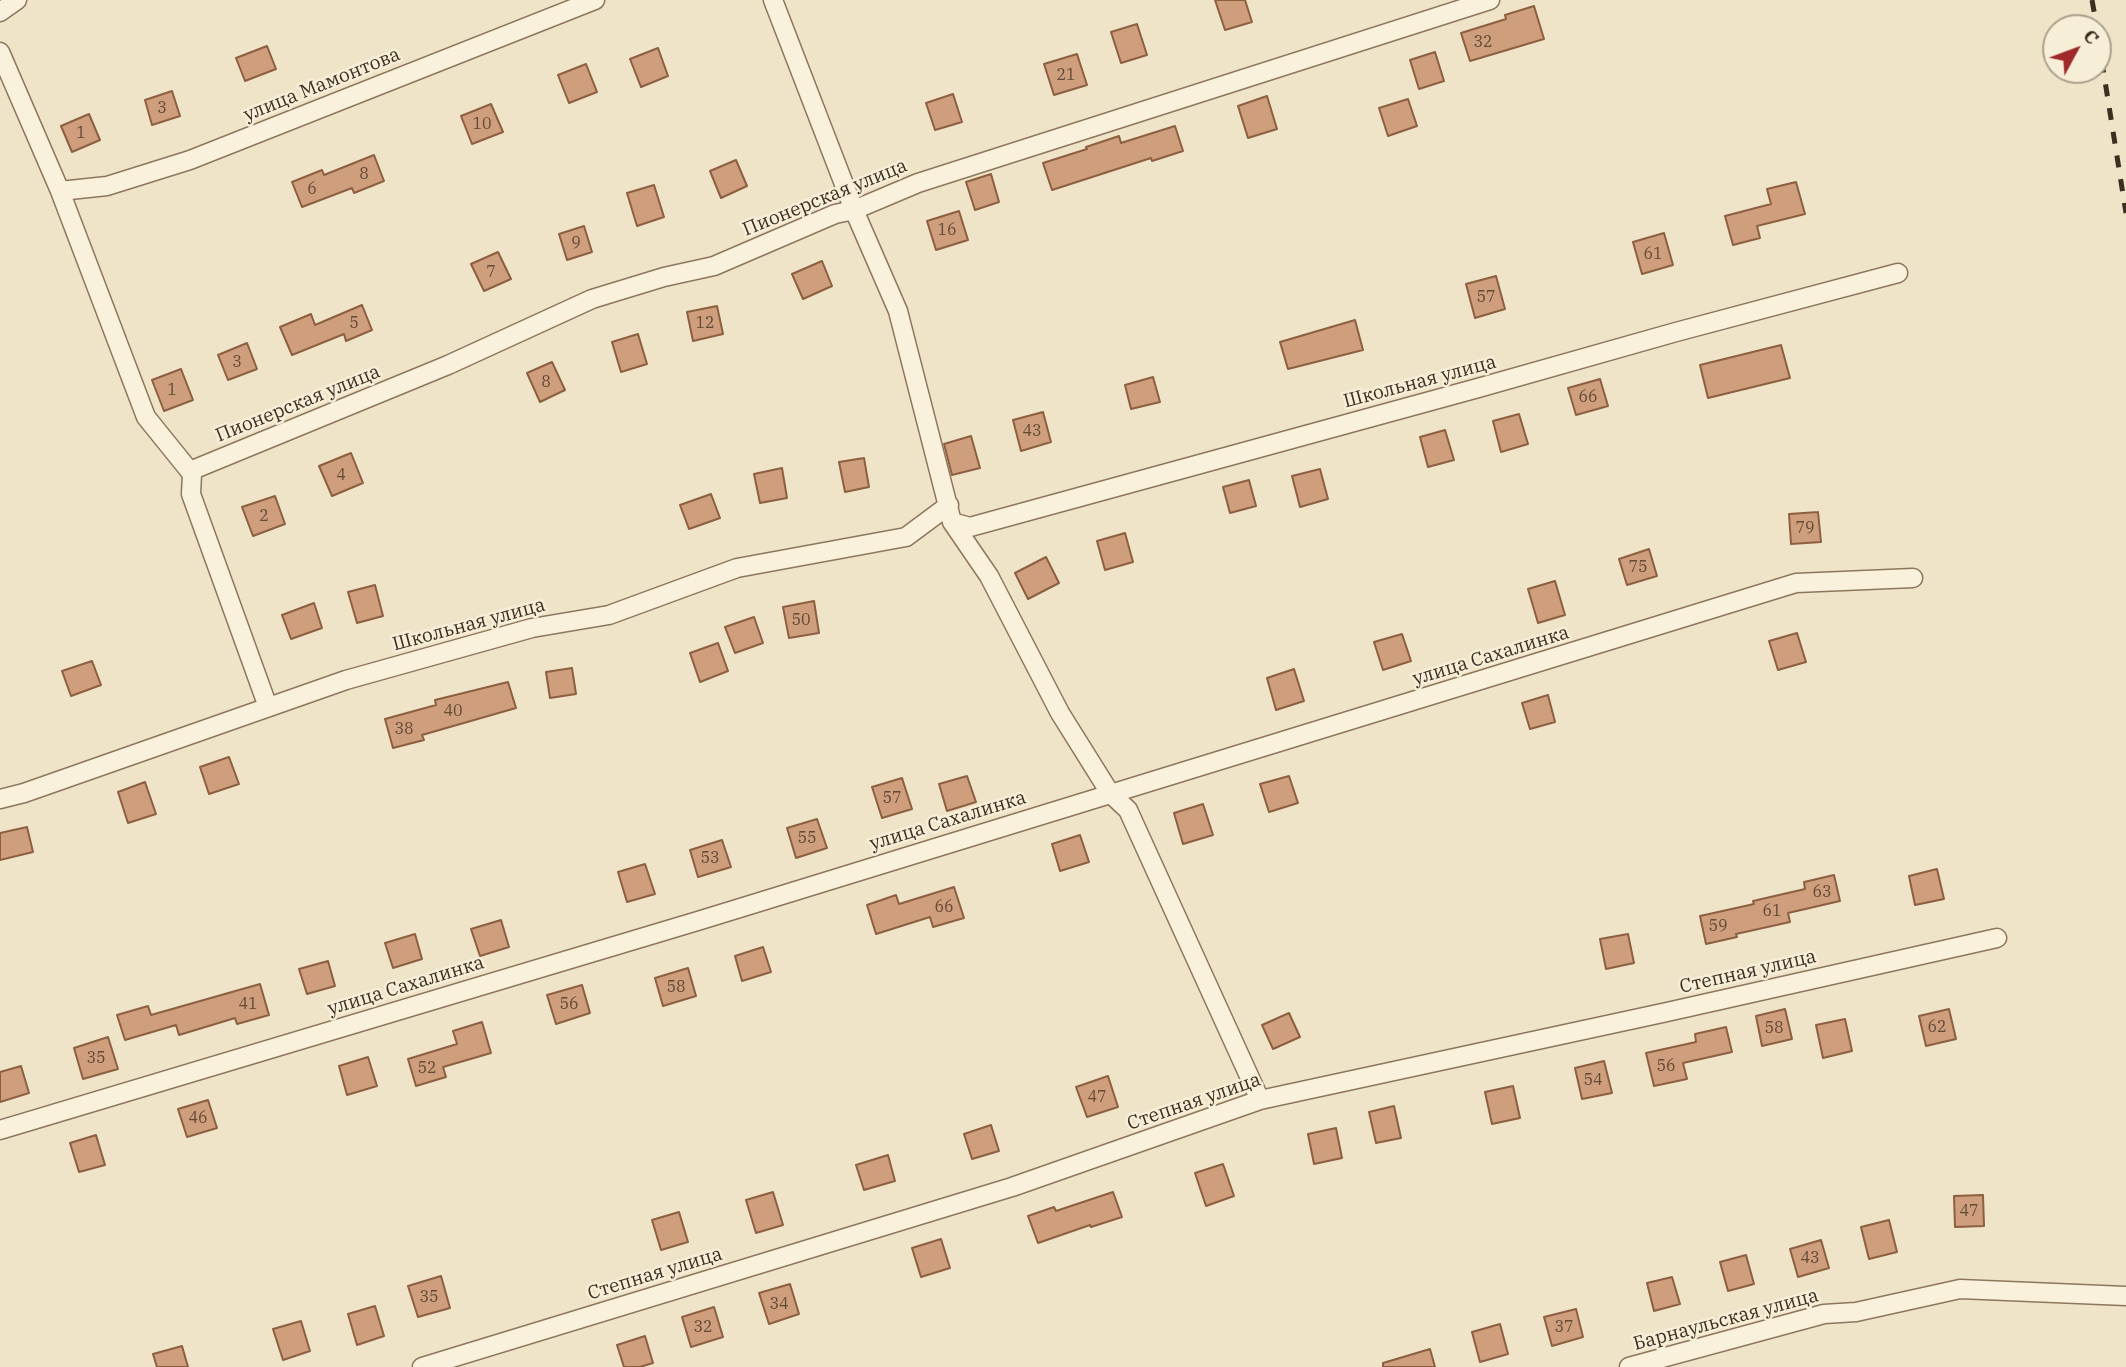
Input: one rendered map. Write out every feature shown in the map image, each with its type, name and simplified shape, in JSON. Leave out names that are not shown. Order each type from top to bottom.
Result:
[{"type":"street","points":[[0,12],[17,0]]},
{"type":"street","name":"улица Мамонтова","points":[[60,191],[107,186],[190,160],[595,0]]},
{"type":"street","points":[[773,0],[853,210],[898,311],[951,514],[989,576],[1060,713],[1111,793],[1128,810],[1260,1100]]},
{"type":"street","name":"Пионерская улица","points":[[190,471],[448,365],[592,299],[664,277],[714,266],[835,214],[853,210],[918,183],[1490,0]]},
{"type":"street","points":[[0,52],[60,191],[146,417],[192,474],[191,494],[268,707]]},
{"type":"street","name":"Школьная улица","points":[[0,799],[24,793],[346,680],[532,628],[609,615],[737,568],[906,537],[951,514],[970,527],[1898,273]]},
{"type":"street","name":"улица Сахалинка","points":[[0,1130],[701,920],[1796,583],[1913,578]]},
{"type":"street","name":"Степная улица","points":[[422,1367],[1012,1187],[1260,1100],[1997,938]]},
{"type":"street","name":"Барнаульская улица","points":[[1629,1367],[1824,1314],[1856,1312],[1960,1289],[2126,1296]]},
{"type":"building","points":[[1215,0],[1245,0],[1252,22],[1225,30]]},
{"type":"building","points":[[1534,6],[1544,39],[1470,61],[1461,33],[1506,19],[1505,15]]},
{"type":"building","points":[[1137,24],[1147,55],[1121,63],[1111,32]]},
{"type":"building","points":[[267,46],[276,69],[245,81],[236,58]]},
{"type":"building","points":[[658,48],[668,76],[641,87],[630,59]]},
{"type":"building","points":[[1435,52],[1444,81],[1419,89],[1410,60]]},
{"type":"building","points":[[1077,54],[1087,85],[1054,95],[1044,64]]},
{"type":"building","points":[[586,64],[597,92],[569,103],[558,75]]},
{"type":"building","points":[[172,91],[180,116],[152,125],[145,100]]},
{"type":"building","points":[[953,94],[962,122],[935,130],[926,103]]},
{"type":"building","points":[[1267,96],[1277,129],[1248,138],[1238,106]]},
{"type":"building","points":[[1408,99],[1417,126],[1388,136],[1379,108]]},
{"type":"building","points":[[491,104],[503,132],[472,144],[461,116]]},
{"type":"building","points":[[89,114],[100,140],[72,152],[61,126]]},
{"type":"building","points":[[1175,126],[1183,151],[1152,161],[1151,158],[1052,190],[1043,163],[1119,136],[1121,143]]},
{"type":"building","points":[[374,155],[384,181],[354,193],[352,188],[302,207],[292,182],[322,170],[324,175]]},
{"type":"building","points":[[736,160],[747,186],[721,198],[710,171]]},
{"type":"building","points":[[991,174],[999,202],[975,210],[966,182]]},
{"type":"building","points":[[1796,182],[1805,214],[1757,226],[1760,238],[1733,245],[1725,216],[1771,204],[1767,189]]},
{"type":"building","points":[[654,185],[664,217],[637,226],[627,193]]},
{"type":"building","points":[[959,211],[968,240],[936,250],[927,221]]},
{"type":"building","points":[[584,226],[592,252],[567,260],[559,234]]},
{"type":"building","points":[[1664,233],[1673,265],[1642,274],[1633,242]]},
{"type":"building","points":[[498,252],[511,279],[484,291],[471,264]]},
{"type":"building","points":[[822,261],[832,286],[803,299],[792,274]]},
{"type":"building","points":[[1496,276],[1505,309],[1475,318],[1466,284]]},
{"type":"building","points":[[362,305],[372,330],[346,341],[344,334],[292,355],[280,327],[311,314],[315,325]]},
{"type":"building","points":[[717,306],[723,334],[693,341],[687,312]]},
{"type":"building","points":[[1355,320],[1363,350],[1288,369],[1280,342]]},
{"type":"building","points":[[638,334],[647,364],[621,372],[612,342]]},
{"type":"building","points":[[247,343],[257,369],[228,380],[218,355]]},
{"type":"building","points":[[1781,345],[1790,378],[1708,398],[1700,365]]},
{"type":"building","points":[[552,362],[565,390],[540,402],[527,373]]},
{"type":"building","points":[[181,369],[193,400],[164,411],[152,380]]},
{"type":"building","points":[[1153,377],[1160,402],[1131,409],[1125,385]]},
{"type":"building","points":[[1600,379],[1608,406],[1576,415],[1568,388]]},
{"type":"building","points":[[1043,412],[1051,442],[1021,451],[1013,420]]},
{"type":"building","points":[[1519,414],[1528,444],[1501,452],[1493,421]]},
{"type":"building","points":[[1445,430],[1454,460],[1428,467],[1420,437]]},
{"type":"building","points":[[971,436],[980,468],[952,475],[944,444]]},
{"type":"building","points":[[351,453],[363,483],[332,496],[319,466]]},
{"type":"building","points":[[864,458],[869,487],[845,492],[839,462]]},
{"type":"building","points":[[782,468],[787,498],[760,503],[754,474]]},
{"type":"building","points":[[1320,469],[1328,499],[1300,507],[1292,476]]},
{"type":"building","points":[[1249,480],[1256,506],[1230,513],[1223,487]]},
{"type":"building","points":[[711,494],[720,518],[689,529],[680,505]]},
{"type":"building","points":[[275,496],[285,524],[253,536],[242,507]]},
{"type":"building","points":[[1818,512],[1821,542],[1791,544],[1789,514]]},
{"type":"building","points":[[1125,533],[1133,562],[1105,570],[1097,541]]},
{"type":"building","points":[[1649,549],[1657,576],[1627,585],[1619,559]]},
{"type":"building","points":[[1046,557],[1059,583],[1028,599],[1015,573]]},
{"type":"building","points":[[1555,581],[1565,615],[1538,623],[1528,589]]},
{"type":"building","points":[[375,585],[383,616],[357,623],[348,592]]},
{"type":"building","points":[[814,601],[819,633],[789,638],[783,607]]},
{"type":"building","points":[[314,603],[322,628],[291,639],[282,615]]},
{"type":"building","points":[[754,617],[763,643],[735,653],[725,627]]},
{"type":"building","points":[[1797,633],[1806,662],[1778,670],[1769,641]]},
{"type":"building","points":[[1402,634],[1411,661],[1383,670],[1374,642]]},
{"type":"building","points":[[718,643],[728,671],[700,682],[690,653]]},
{"type":"building","points":[[92,661],[101,685],[71,696],[62,671]]},
{"type":"building","points":[[572,668],[576,694],[550,698],[546,672]]},
{"type":"building","points":[[1294,669],[1304,701],[1276,710],[1267,678]]},
{"type":"building","points":[[508,682],[516,708],[422,735],[424,740],[393,748],[385,719],[436,705],[435,700]]},
{"type":"building","points":[[1548,695],[1555,722],[1530,729],[1522,703]]},
{"type":"building","points":[[229,757],[239,784],[209,794],[200,767]]},
{"type":"building","points":[[967,776],[976,802],[947,811],[939,784]]},
{"type":"building","points":[[1289,776],[1298,803],[1269,812],[1260,784]]},
{"type":"building","points":[[902,778],[912,809],[882,818],[872,787]]},
{"type":"building","points":[[145,782],[156,814],[128,823],[118,792]]},
{"type":"building","points":[[1203,804],[1213,835],[1183,844],[1174,813]]},
{"type":"building","points":[[817,819],[827,848],[796,858],[787,828]]},
{"type":"building","points":[[27,827],[33,852],[0,860],[0,833]]},
{"type":"building","points":[[1080,835],[1089,862],[1060,871],[1052,844]]},
{"type":"building","points":[[722,840],[731,867],[698,877],[690,850]]},
{"type":"building","points":[[645,864],[655,894],[627,902],[618,872]]},
{"type":"building","points":[[1937,869],[1944,899],[1915,905],[1909,876]]},
{"type":"building","points":[[1834,875],[1840,901],[1788,913],[1790,922],[1706,944],[1700,916],[1805,889],[1804,882]]},
{"type":"building","points":[[954,887],[964,918],[933,927],[930,917],[876,934],[867,905],[896,895],[899,904]]},
{"type":"building","points":[[501,920],[509,947],[480,956],[471,929]]},
{"type":"building","points":[[415,934],[422,959],[393,968],[385,943]]},
{"type":"building","points":[[1628,934],[1634,963],[1606,969],[1600,939]]},
{"type":"building","points":[[763,947],[771,972],[742,981],[735,956]]},
{"type":"building","points":[[328,961],[335,986],[307,994],[299,969]]},
{"type":"building","points":[[688,968],[696,996],[663,1006],[655,978]]},
{"type":"building","points":[[260,984],[269,1015],[237,1024],[235,1018],[179,1035],[176,1025],[125,1040],[117,1015],[148,1006],[151,1015]]},
{"type":"building","points":[[582,985],[590,1013],[556,1024],[547,995]]},
{"type":"building","points":[[1785,1009],[1792,1039],[1762,1046],[1756,1016]]},
{"type":"building","points":[[1949,1009],[1956,1039],[1926,1046],[1919,1016]]},
{"type":"building","points":[[1289,1013],[1300,1037],[1273,1049],[1262,1025]]},
{"type":"building","points":[[1845,1019],[1852,1051],[1823,1058],[1816,1025]]},
{"type":"building","points":[[482,1022],[491,1053],[443,1067],[446,1077],[416,1086],[408,1059],[457,1044],[453,1031]]},
{"type":"building","points":[[1726,1027],[1732,1052],[1683,1063],[1687,1079],[1654,1086],[1646,1053],[1696,1042],[1695,1034]]},
{"type":"building","points":[[108,1037],[118,1069],[83,1079],[74,1048]]},
{"type":"building","points":[[368,1057],[377,1086],[347,1095],[339,1066]]},
{"type":"building","points":[[1604,1061],[1612,1093],[1582,1099],[1575,1068]]},
{"type":"building","points":[[21,1066],[29,1093],[0,1102],[0,1072]]},
{"type":"building","points":[[1108,1076],[1118,1107],[1087,1117],[1076,1087]]},
{"type":"building","points":[[1513,1086],[1520,1118],[1492,1124],[1485,1092]]},
{"type":"building","points":[[208,1100],[217,1128],[187,1137],[178,1109]]},
{"type":"building","points":[[1394,1106],[1401,1138],[1376,1143],[1369,1112]]},
{"type":"building","points":[[991,1125],[999,1151],[972,1159],[964,1134]]},
{"type":"building","points":[[1336,1128],[1342,1158],[1314,1164],[1308,1134]]},
{"type":"building","points":[[96,1135],[105,1165],[79,1172],[70,1143]]},
{"type":"building","points":[[888,1155],[895,1181],[864,1190],[856,1165]]},
{"type":"building","points":[[1223,1164],[1234,1196],[1206,1206],[1195,1173]]},
{"type":"building","points":[[773,1192],[783,1225],[756,1233],[746,1200]]},
{"type":"building","points":[[1113,1192],[1122,1217],[1038,1243],[1028,1216],[1054,1207],[1056,1211]]},
{"type":"building","points":[[1983,1195],[1984,1226],[1955,1227],[1954,1196]]},
{"type":"building","points":[[679,1212],[688,1242],[661,1250],[652,1220]]},
{"type":"building","points":[[1889,1220],[1897,1252],[1869,1259],[1861,1227]]},
{"type":"building","points":[[941,1239],[950,1268],[921,1277],[912,1248]]},
{"type":"building","points":[[1821,1240],[1829,1268],[1798,1277],[1790,1249]]},
{"type":"building","points":[[1746,1255],[1754,1284],[1728,1291],[1720,1262]]},
{"type":"building","points":[[441,1276],[450,1308],[418,1317],[408,1286]]},
{"type":"building","points":[[1672,1277],[1680,1304],[1654,1311],[1647,1283]]},
{"type":"building","points":[[790,1284],[799,1314],[769,1324],[759,1293]]},
{"type":"building","points":[[375,1306],[384,1336],[357,1345],[348,1314]]},
{"type":"building","points":[[714,1307],[723,1337],[691,1347],[682,1317]]},
{"type":"building","points":[[1576,1309],[1583,1337],[1552,1346],[1544,1317]]},
{"type":"building","points":[[301,1321],[310,1351],[283,1360],[273,1329]]},
{"type":"building","points":[[1500,1324],[1508,1354],[1480,1362],[1472,1332]]},
{"type":"building","points":[[645,1336],[653,1363],[640,1367],[624,1367],[617,1345]]},
{"type":"building","points":[[182,1346],[188,1367],[157,1367],[153,1354]]},
{"type":"building","points":[[1430,1349],[1435,1367],[1383,1367],[1383,1363]]},
{"type":"railway","points":[[2092,0],[2094,14]]},
{"type":"railway","points":[[2105,84],[2126,213]]}]
